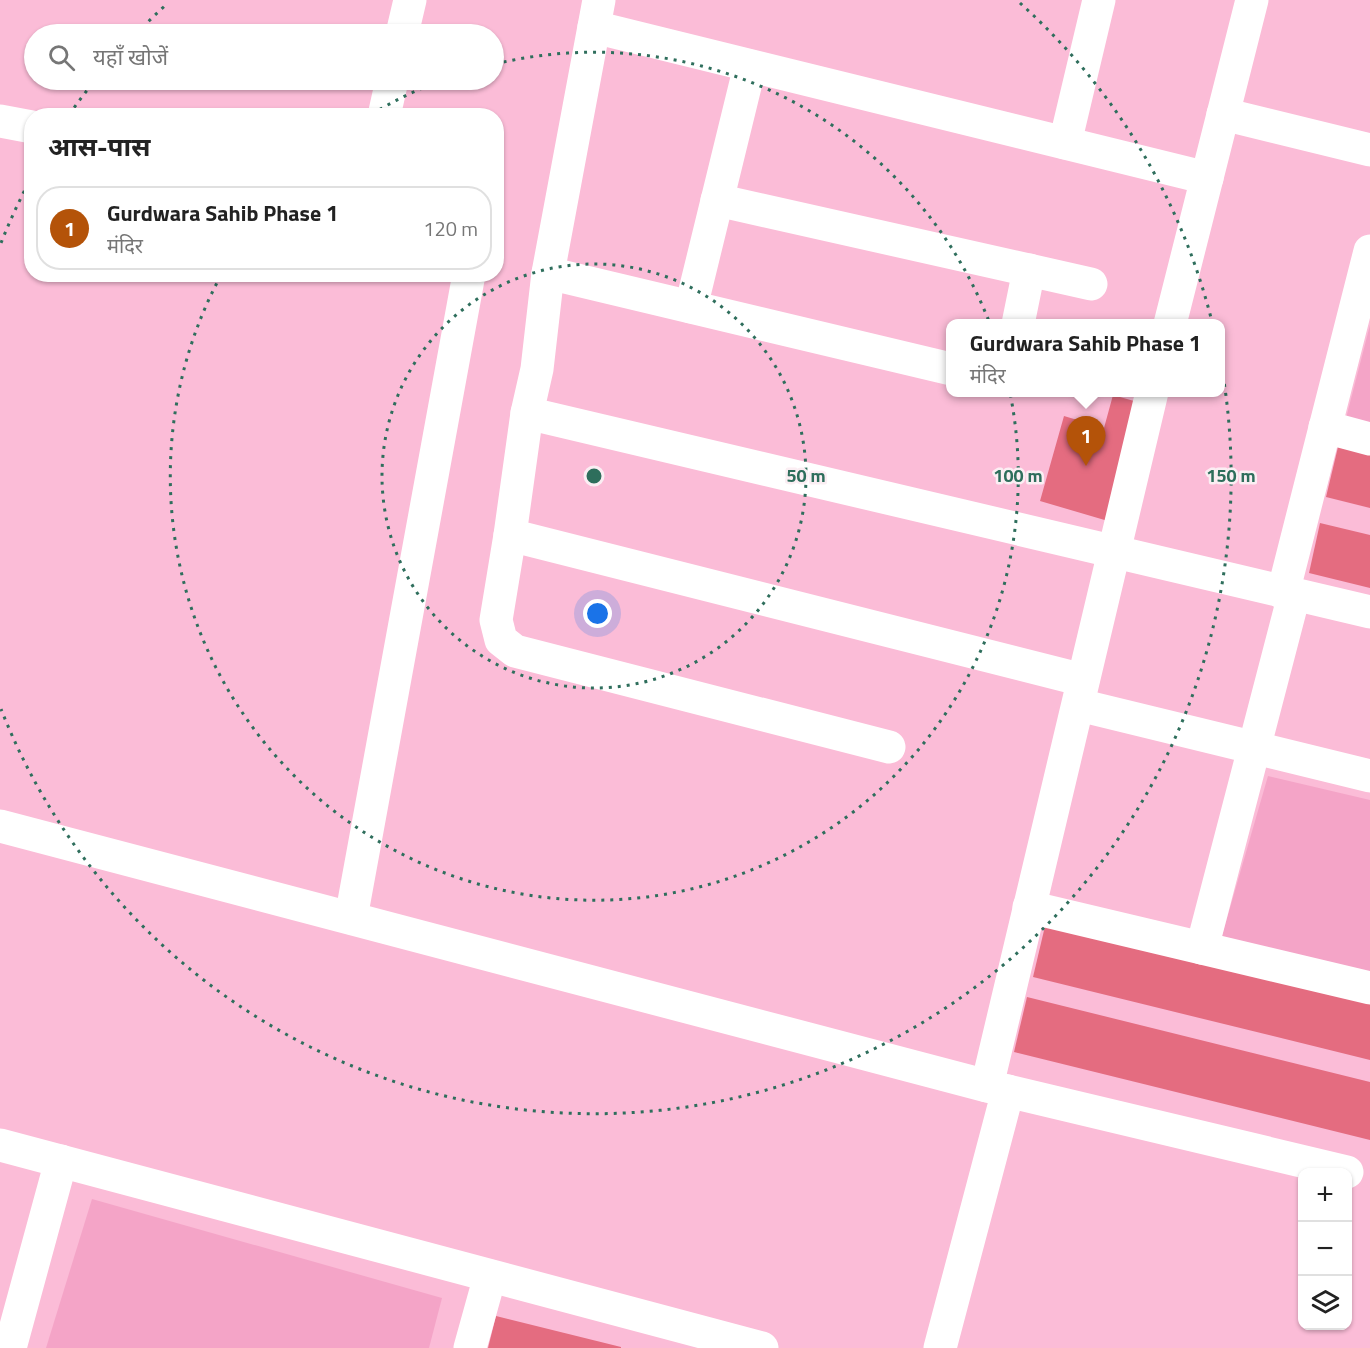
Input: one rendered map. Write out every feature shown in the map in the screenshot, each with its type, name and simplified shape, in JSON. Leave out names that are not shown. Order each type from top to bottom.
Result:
[{"type":"street","points":[[404,24],[410,0]]},
{"type":"street","points":[[1065,143],[1100,0]]},
{"type":"street","points":[[1171,319],[1252,0]]},
{"type":"street","points":[[889,747],[515,651],[501,640],[496,621],[527,413],[537,369],[549,273],[596,13],[750,66],[1207,178]]},
{"type":"street","points":[[691,307],[750,66]]},
{"type":"street","points":[[386,108],[390,90]]},
{"type":"street","points":[[1223,114],[1370,150]]},
{"type":"street","points":[[0,121],[24,126]]},
{"type":"street","points":[[717,200],[1091,284]]},
{"type":"street","points":[[1202,948],[1254,747],[1325,427],[1370,251]]},
{"type":"street","points":[[1019,319],[1029,270]]},
{"type":"street","points":[[549,273],[946,368]]},
{"type":"street","points":[[351,918],[468,282]]},
{"type":"street","points":[[940,1348],[998,1088],[1029,907],[1151,397]]},
{"type":"street","points":[[527,413],[1370,612]]},
{"type":"street","points":[[1325,427],[1370,439]]},
{"type":"street","points":[[510,535],[1081,693],[1254,747],[1370,776]]},
{"type":"street","points":[[0,826],[998,1088],[1326,1168]]},
{"type":"street","points":[[1029,907],[1370,988]]},
{"type":"street","points":[[0,1145],[762,1348]]},
{"type":"street","points":[[10,1348],[61,1161]]},
{"type":"street","points":[[1352,1174],[1370,1178]]},
{"type":"street","points":[[470,1348],[490,1276]]},
{"type":"shaded area","points":[[1370,325],[1370,432],[1344,426]]},
{"type":"shaded area","points":[[1268,776],[1370,800],[1370,976],[1221,939]]},
{"type":"shaded area","points":[[92,1199],[442,1298],[429,1348],[46,1348]]},
{"type":"building","points":[[1112,397],[1141,403],[1108,521],[1040,501],[1064,416],[1104,428]]},
{"type":"building","points":[[1338,447],[1370,455],[1370,508],[1326,497]]},
{"type":"building","points":[[1320,523],[1370,535],[1370,588],[1309,573]]},
{"type":"building","points":[[1046,922],[1370,1002],[1370,1060],[1033,977]]},
{"type":"building","points":[[1027,997],[1370,1082],[1370,1140],[1014,1052]]},
{"type":"building","points":[[496,1316],[621,1347],[621,1348],[488,1348]]},
{"type":"place","name":"Gurdwara Sahib Phase 1","points":[[1086,466]]}]
